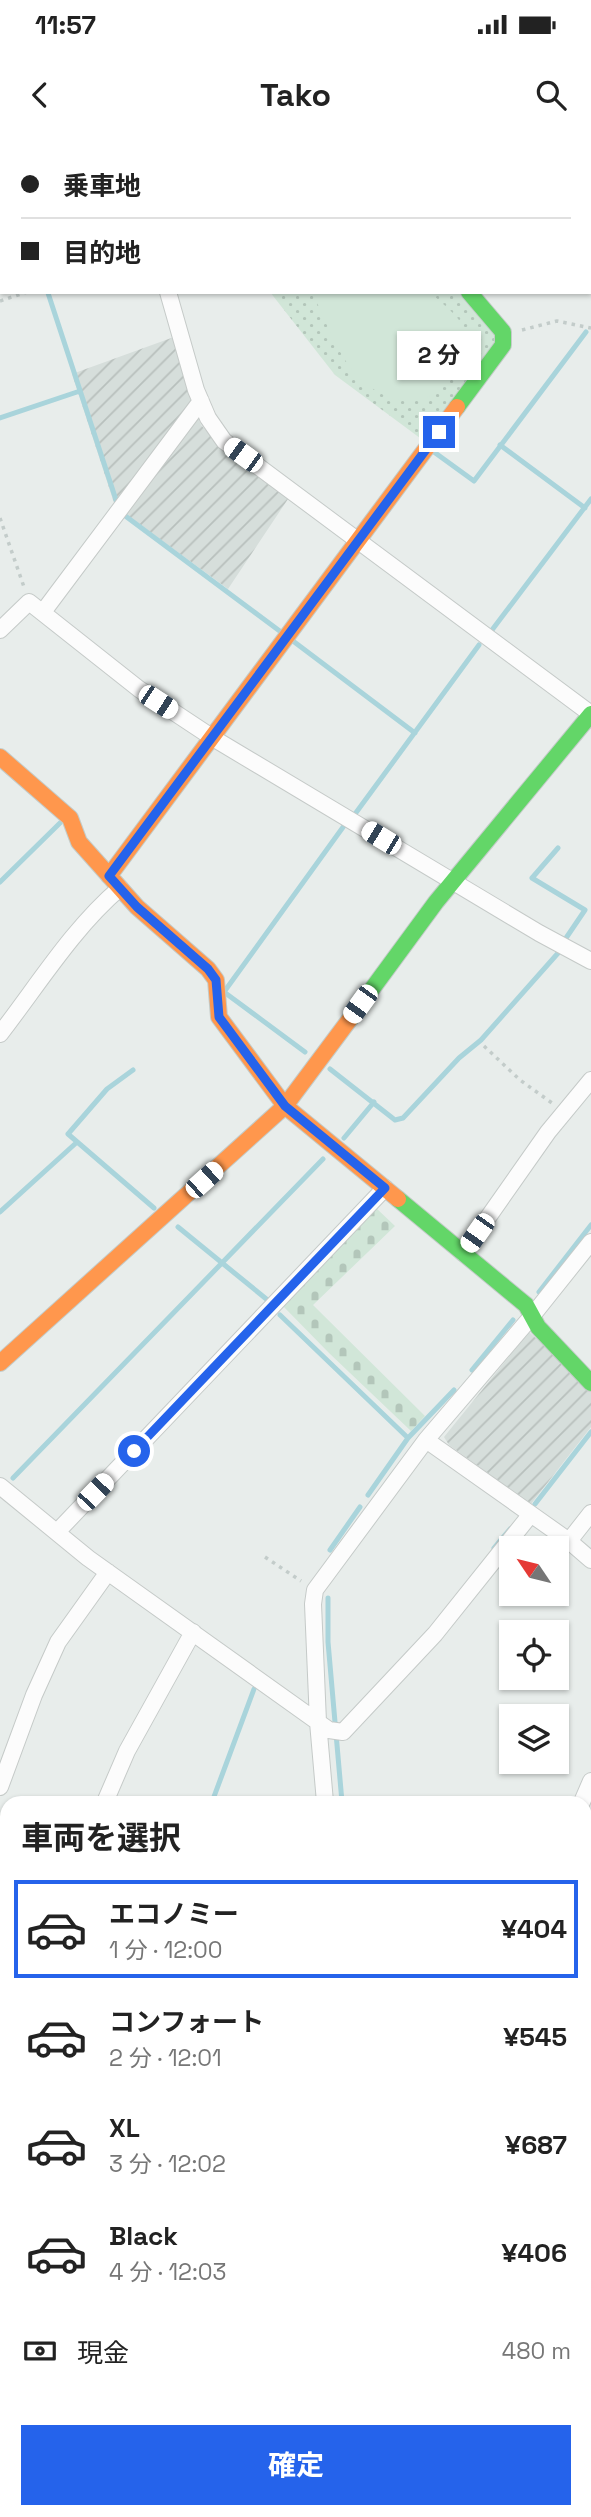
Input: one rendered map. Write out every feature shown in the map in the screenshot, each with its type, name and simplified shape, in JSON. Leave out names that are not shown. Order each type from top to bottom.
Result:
[{"type":"street","points":[[0,1363],[285,1106],[453,882],[591,714],[224,441],[208,418],[201,401],[169,294]]},
{"type":"street","points":[[3,1023],[107,899],[115,882],[213,738],[503,345],[503,332],[471,294]]},
{"type":"street","points":[[43,612],[201,401]]},
{"type":"street","points":[[0,630],[29,602],[139,690],[213,738],[539,933],[591,961]]},
{"type":"street","points":[[3,766],[70,818],[79,842],[137,907],[208,969],[216,980],[219,1017],[285,1106],[526,1305],[538,1327],[591,1383]]},
{"type":"street","points":[[463,1253],[591,1080]]},
{"type":"street","points":[[57,1532],[385,1188]]},
{"type":"street","points":[[325,1796],[330,1728],[313,1604],[316,1590],[426,1440],[591,1242]]},
{"type":"street","points":[[426,1440],[562,1536]]},
{"type":"street","points":[[0,1486],[108,1572],[330,1728]]},
{"type":"street","points":[[591,1513],[569,1541],[591,1560]]},
{"type":"street","points":[[330,1728],[435,1634],[531,1514]]},
{"type":"street","points":[[0,1787],[34,1695],[58,1642],[108,1572]]},
{"type":"street","points":[[108,1796],[127,1751],[193,1632]]},
{"type":"path","points":[[0,301],[21,294]]},
{"type":"path","points":[[504,340],[522,330],[557,321],[591,328]]},
{"type":"path","points":[[0,519],[29,602]]},
{"type":"path","points":[[484,1046],[520,1080],[565,1112]]},
{"type":"path","points":[[265,1557],[316,1590]]},
{"type":"shaded area","points":[[174,337],[193,406],[116,509],[72,374]]},
{"type":"shaded area","points":[[196,412],[201,425],[222,448],[288,499],[228,589],[123,512]]},
{"type":"shaded area","points":[[529,1332],[591,1389],[591,1427],[531,1504],[449,1445],[444,1437]]},
{"type":"green space","points":[[272,294],[461,294],[495,333],[495,344],[424,441],[335,375]]},
{"type":"green space","points":[[322,294],[432,294],[463,326],[468,343],[464,357],[442,387],[426,398],[414,401],[389,397],[367,384],[349,366],[335,343],[317,298]]},
{"type":"green space","points":[[375,1207],[395,1226],[313,1305],[425,1416],[411,1431],[282,1305]]},
{"type":"waterway","points":[[48,294],[117,503]]},
{"type":"waterway","points":[[434,452],[474,481],[586,332]]},
{"type":"waterway","points":[[0,418],[80,391]]},
{"type":"waterway","points":[[500,445],[585,508]]},
{"type":"waterway","points":[[492,630],[591,499]]},
{"type":"waterway","points":[[124,515],[281,632]]},
{"type":"waterway","points":[[293,641],[415,733]]},
{"type":"waterway","points":[[355,814],[479,645]]},
{"type":"waterway","points":[[0,882],[60,823]]},
{"type":"waterway","points":[[305,1052],[224,992],[346,823]]},
{"type":"waterway","points":[[558,848],[532,878],[585,910],[564,941]]},
{"type":"waterway","points":[[330,1069],[395,1120],[403,1118],[459,1058],[481,1040],[559,952]]},
{"type":"waterway","points":[[133,1070],[107,1089],[68,1134],[154,1208]]},
{"type":"waterway","points":[[344,1138],[374,1102]]},
{"type":"waterway","points":[[0,1212],[76,1143]]},
{"type":"waterway","points":[[13,1478],[323,1159]]},
{"type":"waterway","points":[[539,1292],[591,1225]]},
{"type":"waterway","points":[[178,1227],[270,1302]]},
{"type":"waterway","points":[[280,1315],[408,1438],[454,1390]]},
{"type":"waterway","points":[[472,1370],[513,1320]]},
{"type":"waterway","points":[[535,1504],[591,1432]]},
{"type":"waterway","points":[[368,1495],[408,1438]]},
{"type":"waterway","points":[[330,1550],[360,1507]]},
{"type":"waterway","points":[[494,1548],[510,1529]]},
{"type":"waterway","points":[[328,1598],[328,1642],[341,1796]]},
{"type":"waterway","points":[[214,1796],[254,1689]]},
{"type":"traffic: fast","points":[[457,407],[503,345],[503,332],[471,294]]},
{"type":"traffic: fast","points":[[350,1019],[436,902],[591,714]]},
{"type":"traffic: fast","points":[[398,1199],[526,1305],[538,1327],[591,1383]]},
{"type":"traffic: slow","points":[[109,876],[457,407]]},
{"type":"traffic: slow","points":[[0,757],[70,818],[79,842],[137,907],[208,969],[216,980],[219,1017],[285,1106],[398,1199]]},
{"type":"traffic: slow","points":[[0,1363],[285,1106],[350,1019]]},
{"type":"route","points":[[134,1451],[385,1188],[285,1106],[219,1017],[216,980],[208,969],[137,907],[109,876],[439,432]]}]
